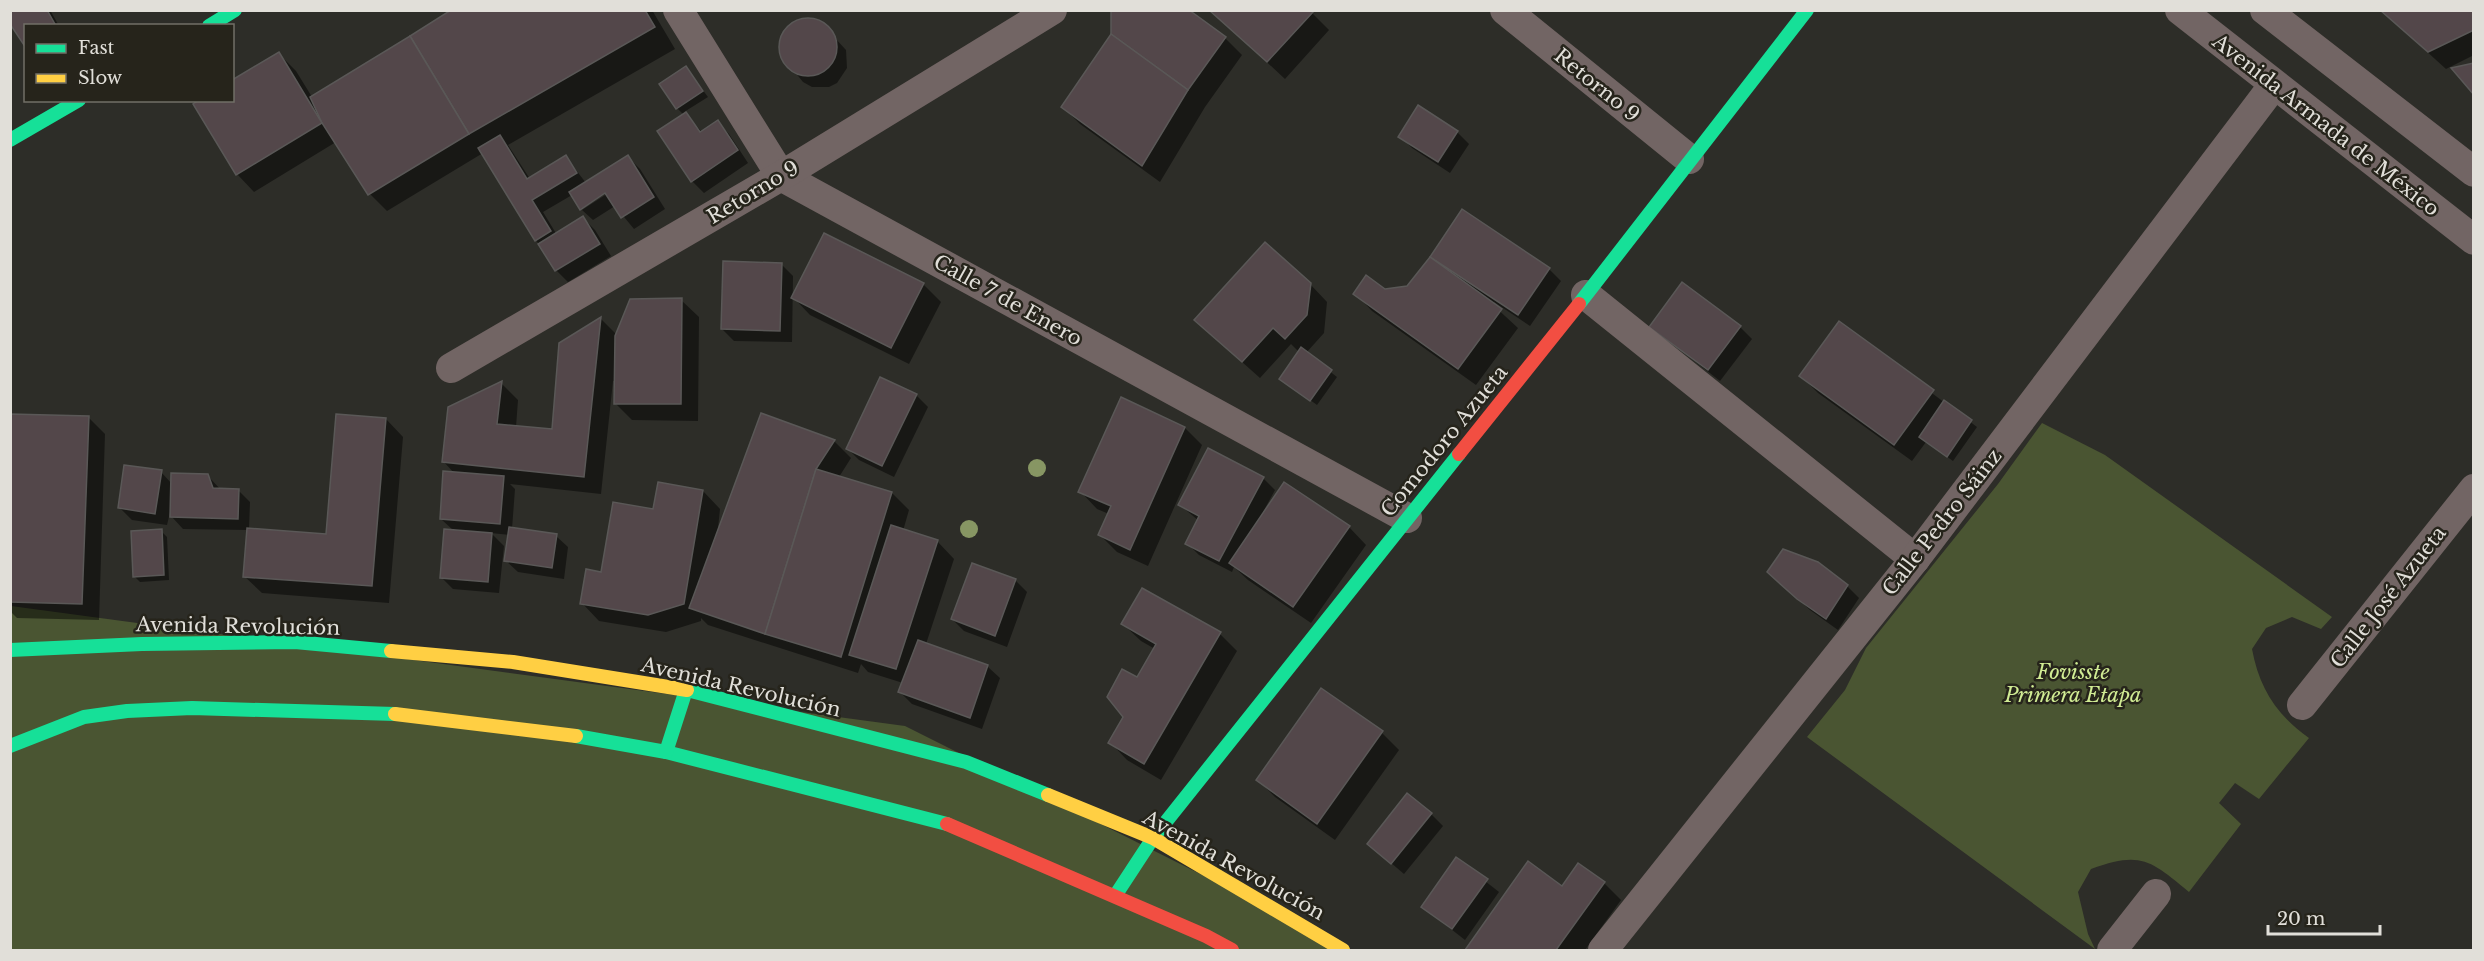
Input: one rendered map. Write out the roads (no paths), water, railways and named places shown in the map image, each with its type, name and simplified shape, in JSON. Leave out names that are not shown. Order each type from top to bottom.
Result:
[{"type":"main road","points":[[212,24],[235,10]]},
{"type":"main road","name":"Comodoro Azueta","points":[[1115,896],[1153,838],[1586,295],[1689,159],[1807,10]]},
{"type":"main road","points":[[10,140],[76,102]]},
{"type":"main road","name":"Avenida Revolución","points":[[10,651],[142,644],[295,642],[513,662],[686,690],[966,762],[1153,838],[1343,951]]},
{"type":"main road","points":[[666,752],[686,690]]},
{"type":"main road","points":[[10,746],[84,717],[127,711],[192,708],[417,715],[595,738],[666,752],[943,822],[1206,936],[1232,951]]},
{"type":"street","name":"Calle 7 de Enero","points":[[678,10],[781,176],[1407,518]]},
{"type":"street","name":"Retorno 9","points":[[451,368],[781,176],[1052,10]]},
{"type":"street","name":"Retorno 9","points":[[1505,10],[1689,159]]},
{"type":"street","name":"Avenida Armada de México","points":[[2180,10],[2273,86],[2474,240]]},
{"type":"street","points":[[2265,10],[2474,172]]},
{"type":"street","name":"Calle Pedro Sáinz","points":[[1603,951],[1915,559],[2273,86]]},
{"type":"street","points":[[1586,295],[1915,559]]},
{"type":"street","name":"Calle José Azueta","points":[[2302,705],[2474,489]]},
{"type":"street","points":[[2112,951],[2156,894]]},
{"type":"park label","name":"Fovisste Primera Etapa","points":[[2073,684]]}]
